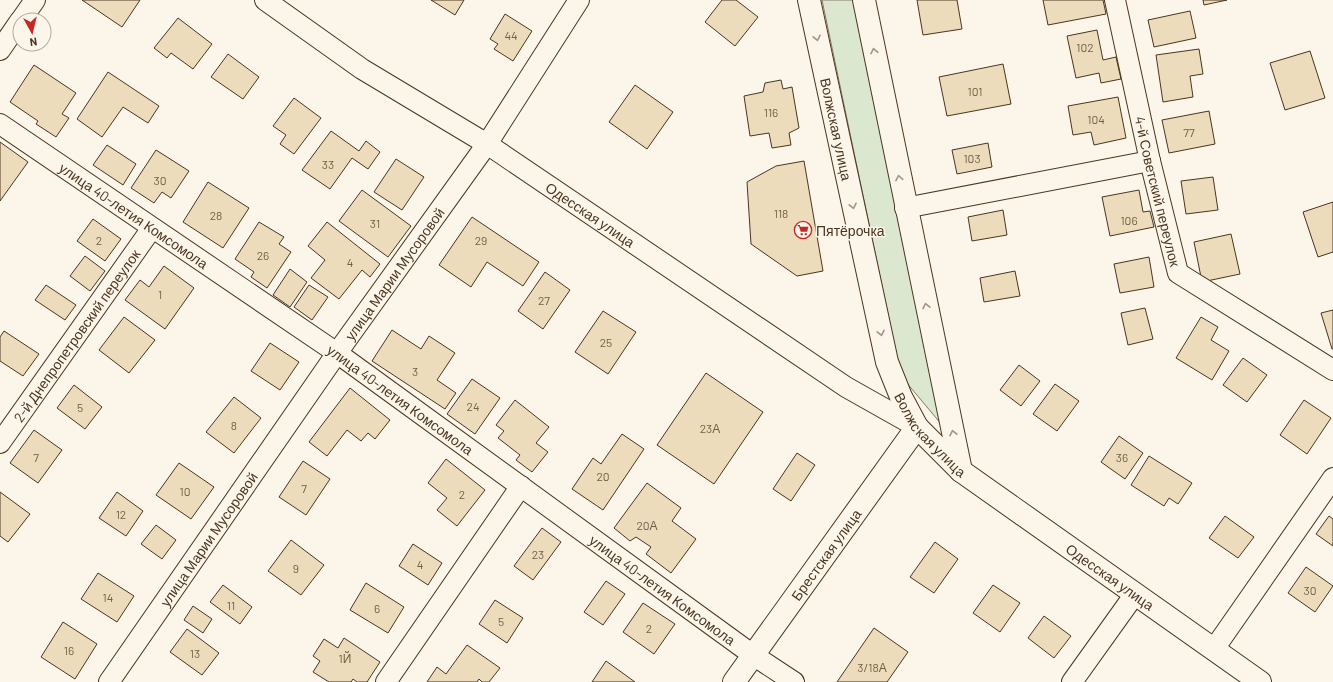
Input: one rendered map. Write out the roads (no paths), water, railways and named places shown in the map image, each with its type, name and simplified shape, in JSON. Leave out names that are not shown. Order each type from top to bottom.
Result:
[{"type":"main road","name":"Волжская улица","points":[[809,0],[887,362],[901,397],[917,427],[961,471]]},
{"type":"main road","name":"Волжская улица","points":[[864,0],[905,208],[961,471]]},
{"type":"main road","name":"Брестская улица","points":[[734,682],[917,427]]},
{"type":"main road","name":"Одесская улица","points":[[961,471],[1260,682]]},
{"type":"street","points":[[26,12],[34,0]]},
{"type":"street","name":"Одесская улица","points":[[265,0],[362,69],[487,144],[846,387],[917,427]]},
{"type":"street","name":"улица Марии Мусоровой","points":[[109,682],[337,353],[487,144],[579,0]]},
{"type":"street","name":"4-й Советский переулок","points":[[1115,0],[1150,161],[1178,273],[1333,370]]},
{"type":"street","points":[[0,50],[12,32]]},
{"type":"street","name":"улица 40-летия Комсомола","points":[[0,124],[337,353],[753,655],[794,682]]},
{"type":"street","points":[[905,208],[1150,161]]},
{"type":"street","name":"2-й Днепропетровский переулок","points":[[0,443],[152,228]]},
{"type":"street","points":[[1214,649],[1333,478]]},
{"type":"street","points":[[386,682],[521,486]]},
{"type":"street","points":[[1072,682],[1135,594]]},
{"type":"place","name":"Пятёрочка","points":[[803,230]]}]
